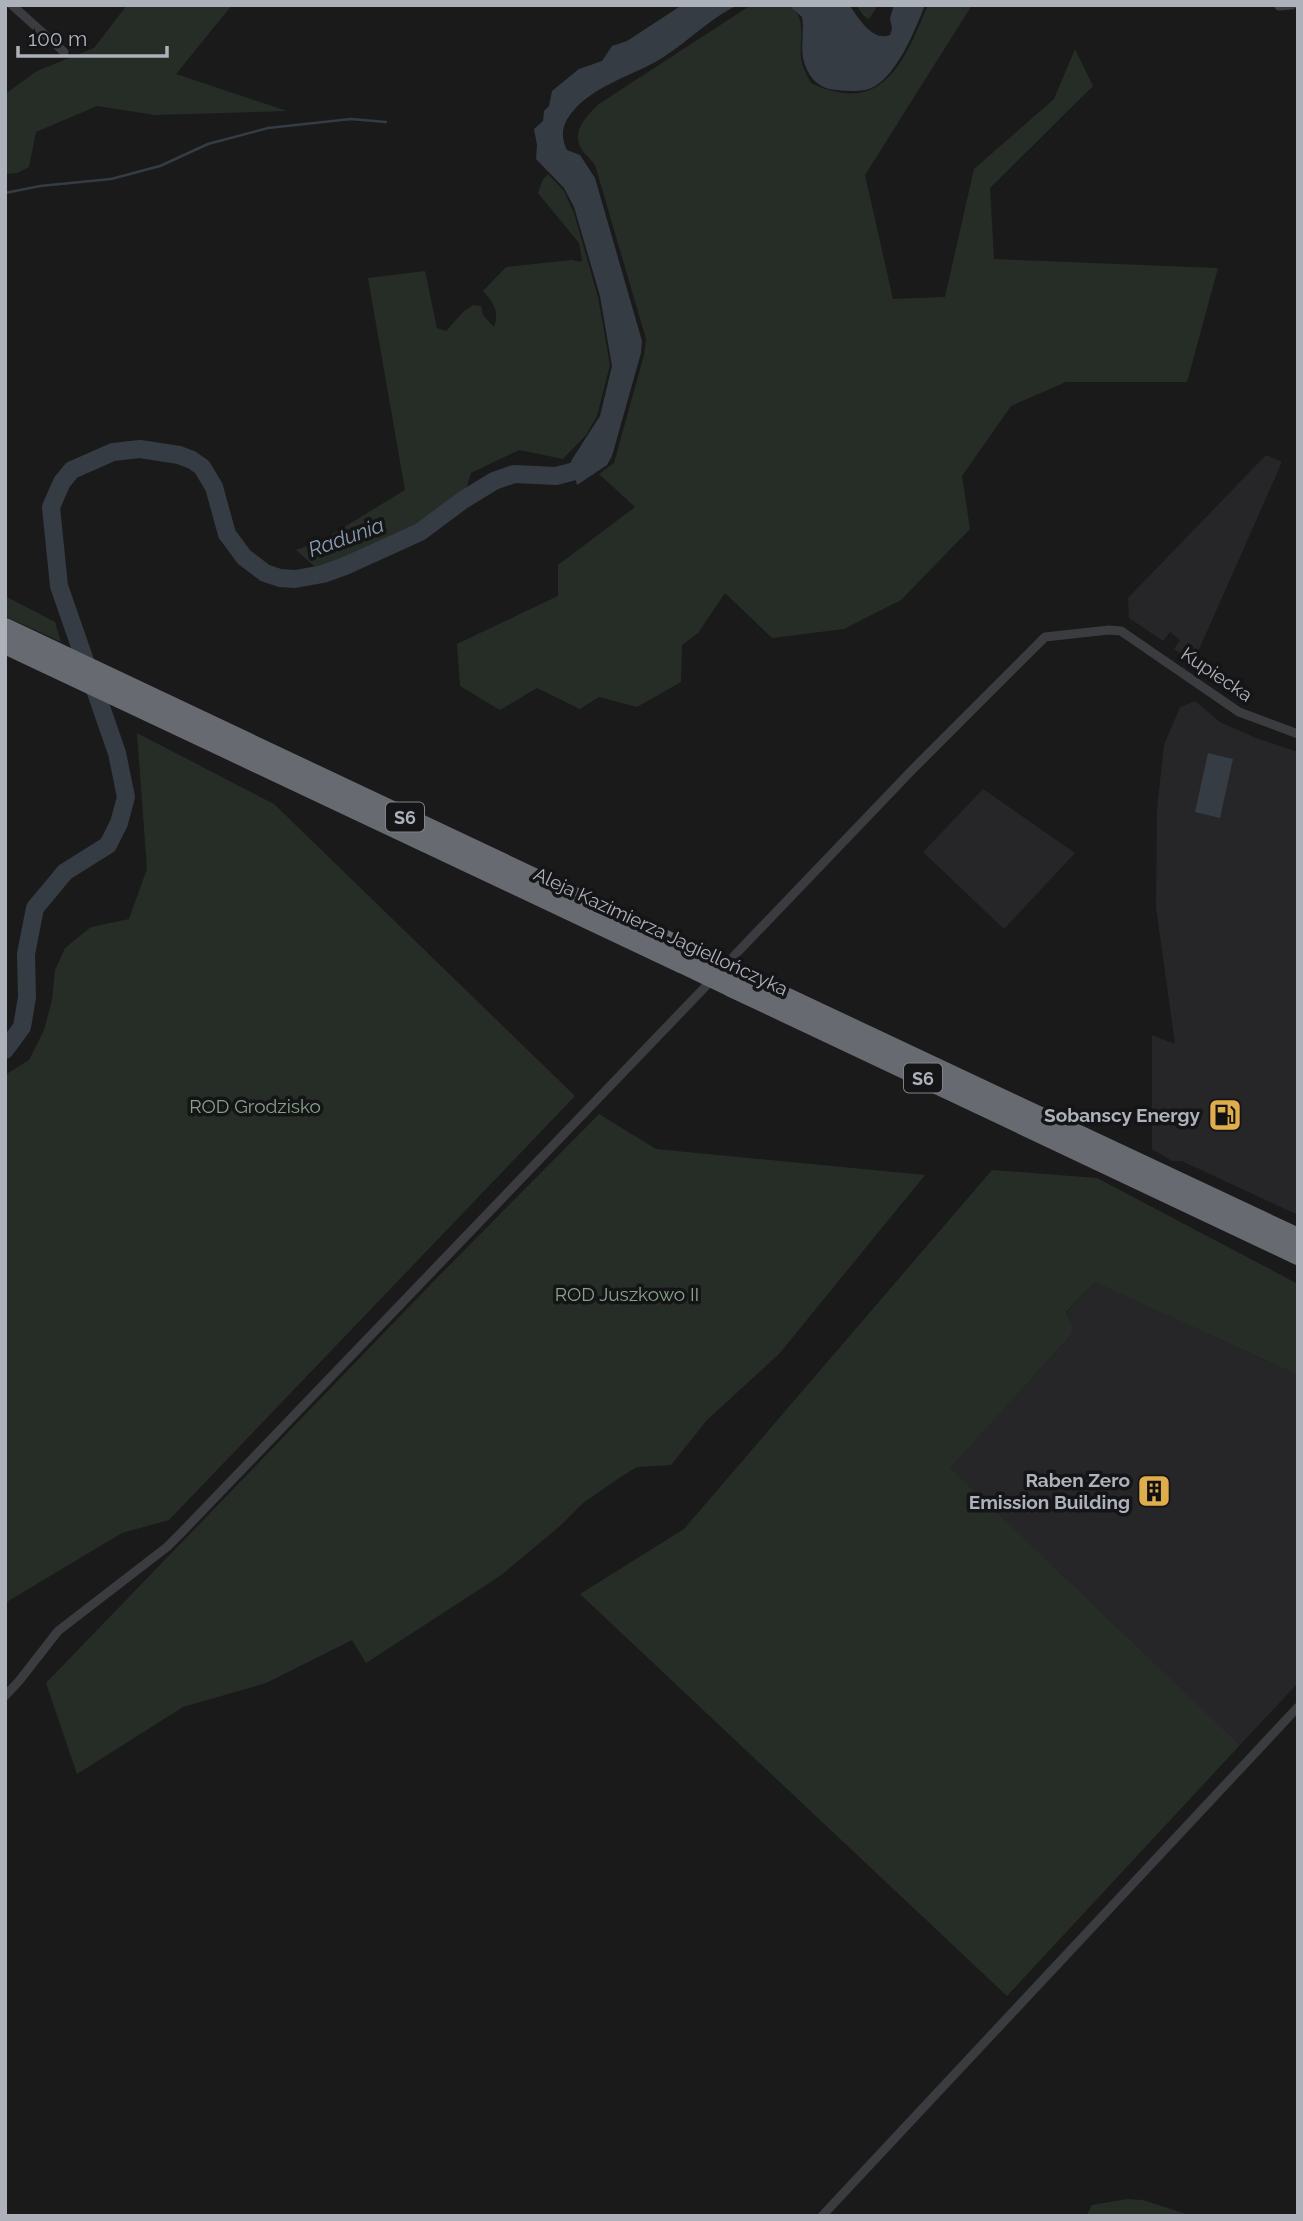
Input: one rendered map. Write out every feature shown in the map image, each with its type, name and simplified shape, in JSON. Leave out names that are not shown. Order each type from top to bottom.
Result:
[{"type":"highway","name":"Aleja Kazimierza Jagiellończyka","points":[[5,627],[123,702],[687,958]]},
{"type":"highway","name":"Aleja Kazimierza Jagiellończyka","points":[[5,645],[117,681],[1298,1256]]},
{"type":"highway","name":"Aleja Kazimierza Jagiellończyka","points":[[737,982],[1298,1237]]},
{"type":"street","points":[[12,5],[64,52]]},
{"type":"street","points":[[1279,6],[1292,5]]},
{"type":"street","name":"Kupiecka","points":[[732,958],[1045,636],[1121,631],[1239,712],[1298,734]]},
{"type":"street","points":[[5,1696],[58,1631],[167,1547],[182,1532],[706,986]]},
{"type":"street","points":[[822,2216],[1298,1707]]},
{"type":"shaded area","points":[[682,5],[738,5],[657,61],[591,95],[573,111],[563,130],[567,150],[580,155],[595,178],[642,341],[612,456],[607,465],[577,485],[571,461],[600,416],[612,366],[600,296],[574,207],[564,188],[536,159],[534,129],[543,121],[552,91],[579,69],[602,61],[612,46],[627,41]]},
{"type":"shaded area","points":[[788,5],[849,5],[866,28],[883,36],[890,35],[890,18],[894,5],[925,5],[903,53],[888,75],[869,89],[852,91],[825,88],[813,79],[803,59],[802,17]]},
{"type":"shaded area","points":[[1266,455],[1282,462],[1193,663],[1174,649],[1180,640],[1170,632],[1163,641],[1129,618],[1128,598]]},
{"type":"shaded area","points":[[1195,701],[1220,722],[1298,752],[1298,1215],[1182,1161],[1172,1161],[1152,1149],[1152,1035],[1175,1044],[1156,907],[1157,809],[1164,745],[1180,707]]},
{"type":"shaded area","points":[[1208,753],[1233,759],[1220,818],[1195,812]]},
{"type":"shaded area","points":[[983,789],[1075,853],[1004,929],[923,852]]},
{"type":"shaded area","points":[[1095,1281],[1298,1375],[1298,1683],[1240,1745],[949,1468],[1071,1335],[1070,1320],[1066,1313]]},
{"type":"green space","points":[[780,4],[792,8],[800,20],[802,61],[811,83],[836,92],[856,93],[873,88],[888,78],[910,46],[928,5],[972,5],[865,175],[893,299],[945,297],[974,169],[1054,99],[1075,49],[1093,86],[990,188],[994,259],[1218,268],[1187,382],[1066,382],[1011,406],[962,476],[970,529],[901,600],[844,629],[772,638],[725,593],[698,633],[682,645],[681,682],[637,707],[599,697],[580,709],[537,688],[500,710],[460,686],[457,644],[558,596],[558,565],[635,507],[599,474],[614,463],[646,339],[595,165],[578,142],[579,129],[599,104],[751,5]]},
{"type":"green space","points":[[127,5],[232,5],[176,74],[287,111],[155,115],[97,106],[36,132],[29,167],[17,173],[5,174],[5,94],[37,71],[94,48]]},
{"type":"green space","points":[[856,5],[878,5],[869,19]]},
{"type":"green space","points":[[548,174],[564,191],[574,213],[598,297],[610,365],[597,416],[586,435],[563,459],[519,450],[471,473],[463,500],[420,532],[323,574],[296,550],[323,540],[405,490],[368,278],[425,271],[437,328],[446,331],[473,305],[481,306],[483,315],[494,327],[494,307],[483,291],[506,267],[582,260],[579,243],[538,193]]},
{"type":"green space","points":[[5,596],[55,622],[61,642],[5,616]]},
{"type":"green space","name":"ROD Grodzisko","points":[[137,733],[274,804],[575,1096],[169,1520],[122,1533],[5,1603],[5,1075],[29,1060],[44,1030],[52,1000],[55,970],[65,948],[91,927],[129,919],[147,869]]},
{"type":"green space","name":"ROD Juszkowo II","points":[[599,1114],[656,1149],[925,1175],[779,1354],[707,1420],[671,1465],[637,1467],[619,1478],[583,1503],[500,1576],[366,1663],[352,1640],[266,1683],[183,1707],[77,1774],[46,1683]]},
{"type":"green space","points":[[992,1170],[1097,1178],[1298,1284],[1298,1375],[1095,1282],[1066,1312],[1073,1327],[1071,1335],[950,1468],[1240,1745],[1007,1996],[580,1594],[684,1529]]},
{"type":"green space","points":[[1127,2199],[1143,2200],[1192,2216],[1086,2216],[1092,2205]]},
{"type":"waterway","points":[[5,193],[40,186],[111,179],[160,166],[208,144],[268,128],[351,119],[386,122]]},
{"type":"waterway","name":"Radunia","points":[[5,1050],[22,1027],[27,997],[26,954],[35,908],[65,872],[108,845],[119,823],[126,797],[117,753],[59,586],[51,507],[62,482],[72,470],[113,452],[140,449],[179,455],[192,460],[202,467],[214,487],[227,534],[244,557],[265,573],[295,579],[323,574],[345,566],[420,532],[494,481],[514,474],[556,476],[575,471],[591,457]]},
{"type":"place","name":"Sobanscy Energy","points":[[1225,1115]]},
{"type":"place","name":"Raben Zero Emission Building","points":[[1154,1491]]}]
